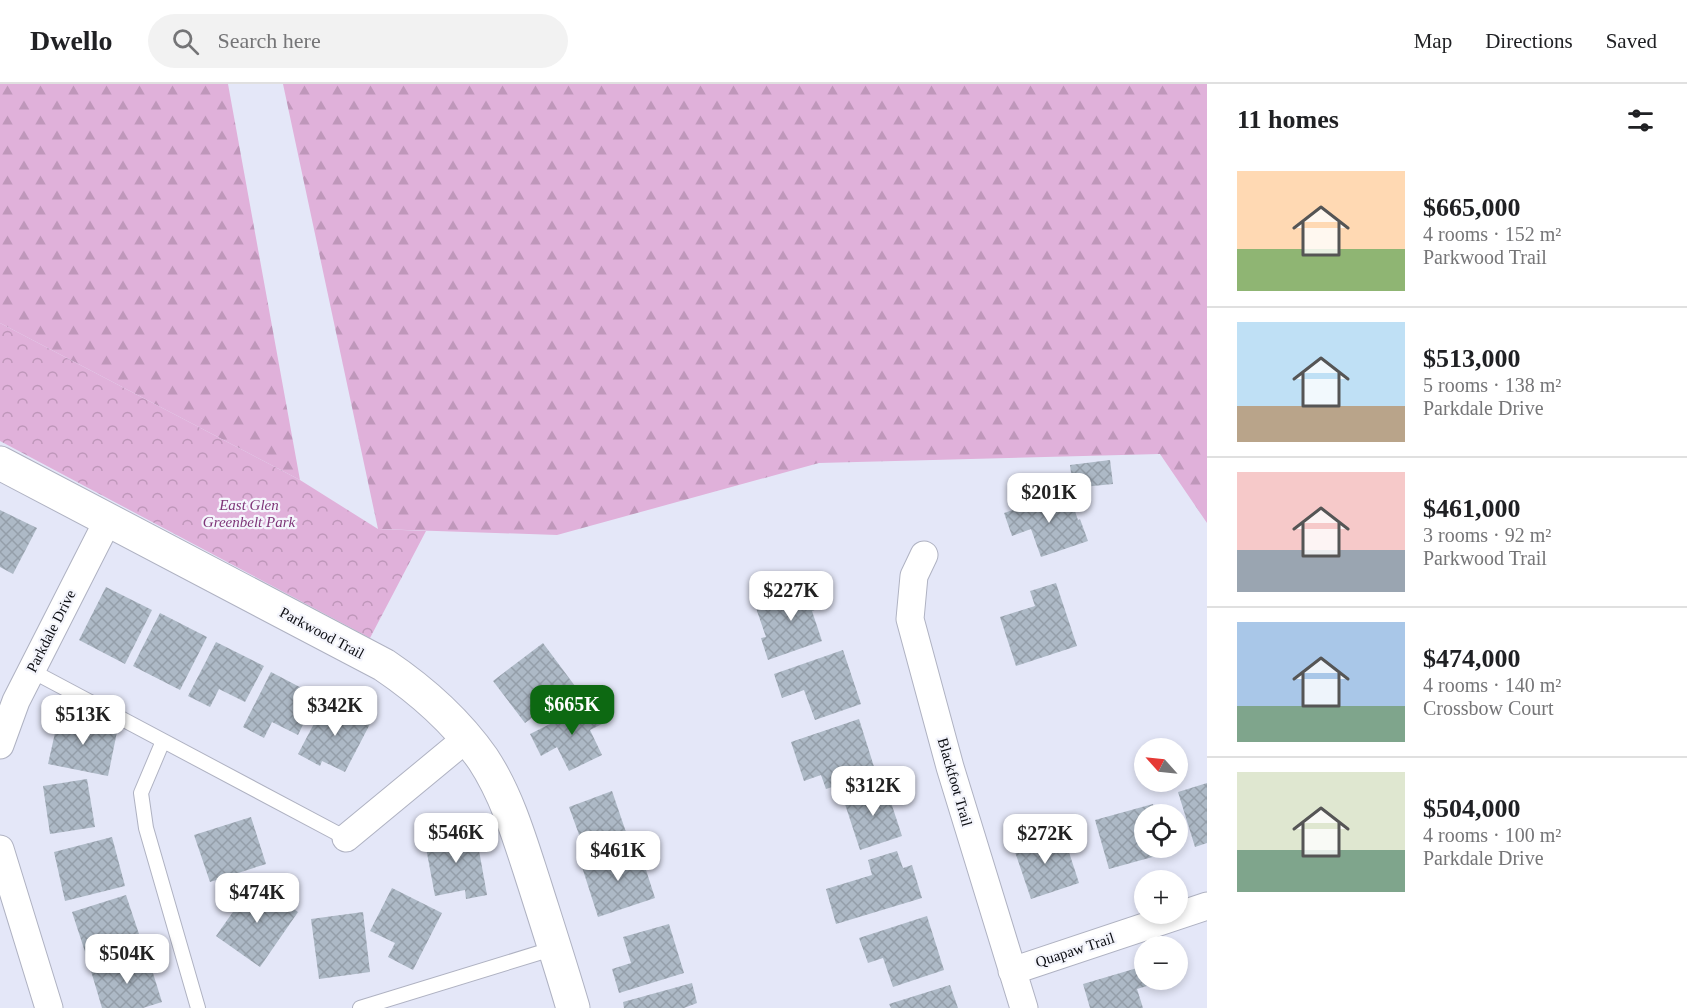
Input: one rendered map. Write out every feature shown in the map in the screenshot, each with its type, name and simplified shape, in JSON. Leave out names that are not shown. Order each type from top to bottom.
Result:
[{"type":"street","name":"Parkwood Trail","points":[[0,463],[384,665],[408,681],[427,698],[467,738],[484,761],[519,836],[573,1008]]},
{"type":"street","name":"Parkdale Drive","points":[[0,745],[16,701],[108,520]]},
{"type":"street","name":"Blackfoot Trail","points":[[924,555],[914,576],[910,619],[950,767],[1024,1008]]},
{"type":"street","points":[[346,838],[467,738]]},
{"type":"street","points":[[0,849],[49,1008]]},
{"type":"street","name":"Quapaw Trail","points":[[1012,971],[1207,906]]},
{"type":"lane","points":[[32,671],[346,838]]},
{"type":"lane","points":[[163,741],[141,793],[146,828],[198,1008]]},
{"type":"lane","points":[[360,1008],[555,948]]},
{"type":"green space","points":[[0,84],[228,84],[300,480],[0,323]]},
{"type":"green space","points":[[283,84],[1207,84],[1207,523],[1160,454],[819,463],[557,535],[378,529]]},
{"type":"green space","name":"East Glen Greenbelt Park","points":[[0,323],[300,480],[378,529],[426,531],[370,638],[0,441]]},
{"type":"building","points":[[1110,460],[1113,484],[1073,488],[1070,465]]},
{"type":"building","points":[[1068,491],[1088,541],[1041,557],[1031,529],[1012,536],[1004,513]]},
{"type":"building","points":[[0,510],[37,528],[13,574],[0,567]]},
{"type":"building","points":[[1056,583],[1077,646],[1016,666],[1000,617],[1035,606],[1030,591]]},
{"type":"building","points":[[821,585],[828,605],[812,611],[822,641],[768,660],[761,638],[766,637],[756,608]]},
{"type":"building","points":[[106,587],[152,610],[125,664],[79,640]]},
{"type":"building","points":[[160,613],[207,637],[180,690],[133,666]]},
{"type":"building","points":[[216,642],[264,666],[245,702],[219,689],[210,707],[188,696]]},
{"type":"building","points":[[543,643],[575,686],[525,723],[493,681]]},
{"type":"building","points":[[843,650],[861,704],[815,720],[804,690],[782,698],[774,674]]},
{"type":"building","points":[[271,672],[317,696],[298,735],[272,722],[264,738],[243,727]]},
{"type":"building","points":[[327,699],[371,722],[345,772],[322,761],[320,766],[298,754]]},
{"type":"building","points":[[596,701],[606,722],[590,730],[602,755],[569,771],[557,747],[541,756],[530,734]]},
{"type":"building","points":[[59,715],[118,727],[108,776],[48,764]]},
{"type":"building","points":[[859,719],[876,773],[826,789],[821,775],[804,781],[791,742]]},
{"type":"building","points":[[87,779],[95,827],[50,834],[43,786]]},
{"type":"building","points":[[1207,783],[1207,843],[1195,847],[1188,824],[1188,804],[1182,804],[1178,792],[1188,792],[1188,789]]},
{"type":"building","points":[[885,784],[902,836],[860,850],[843,798]]},
{"type":"building","points":[[612,791],[627,835],[585,851],[569,807]]},
{"type":"building","points":[[1134,809],[1134,858],[1149,858],[1109,869],[1095,820]]},
{"type":"building","points":[[251,817],[266,864],[210,882],[194,835]]},
{"type":"building","points":[[475,828],[487,895],[466,899],[465,890],[435,896],[424,837]]},
{"type":"building","points":[[1046,831],[1051,848],[1066,843],[1079,883],[1031,899],[1012,843]]},
{"type":"building","points":[[112,837],[125,886],[65,901],[54,852]]},
{"type":"building","points":[[639,848],[655,898],[598,917],[582,867]]},
{"type":"building","points":[[897,851],[903,868],[912,865],[922,898],[836,924],[826,889],[872,875],[868,860]]},
{"type":"building","points":[[254,882],[298,912],[260,967],[216,936]]},
{"type":"building","points":[[392,888],[442,913],[413,970],[388,957],[395,943],[370,931]]},
{"type":"building","points":[[126,895],[142,943],[88,961],[72,912]]},
{"type":"building","points":[[363,912],[370,972],[319,979],[311,919]]},
{"type":"building","points":[[927,916],[944,970],[893,987],[883,958],[868,963],[859,938]]},
{"type":"building","points":[[669,924],[684,973],[619,993],[612,969],[631,963],[623,937]]},
{"type":"building","points":[[147,954],[162,1002],[143,1008],[102,1008],[91,971]]},
{"type":"building","points":[[1134,969],[1134,990],[1137,990],[1143,1008],[1090,1008],[1083,984]]},
{"type":"building","points":[[692,983],[697,1003],[684,1008],[624,1008],[623,1002]]},
{"type":"building","points":[[950,985],[958,1008],[891,1008],[889,1004]]}]
